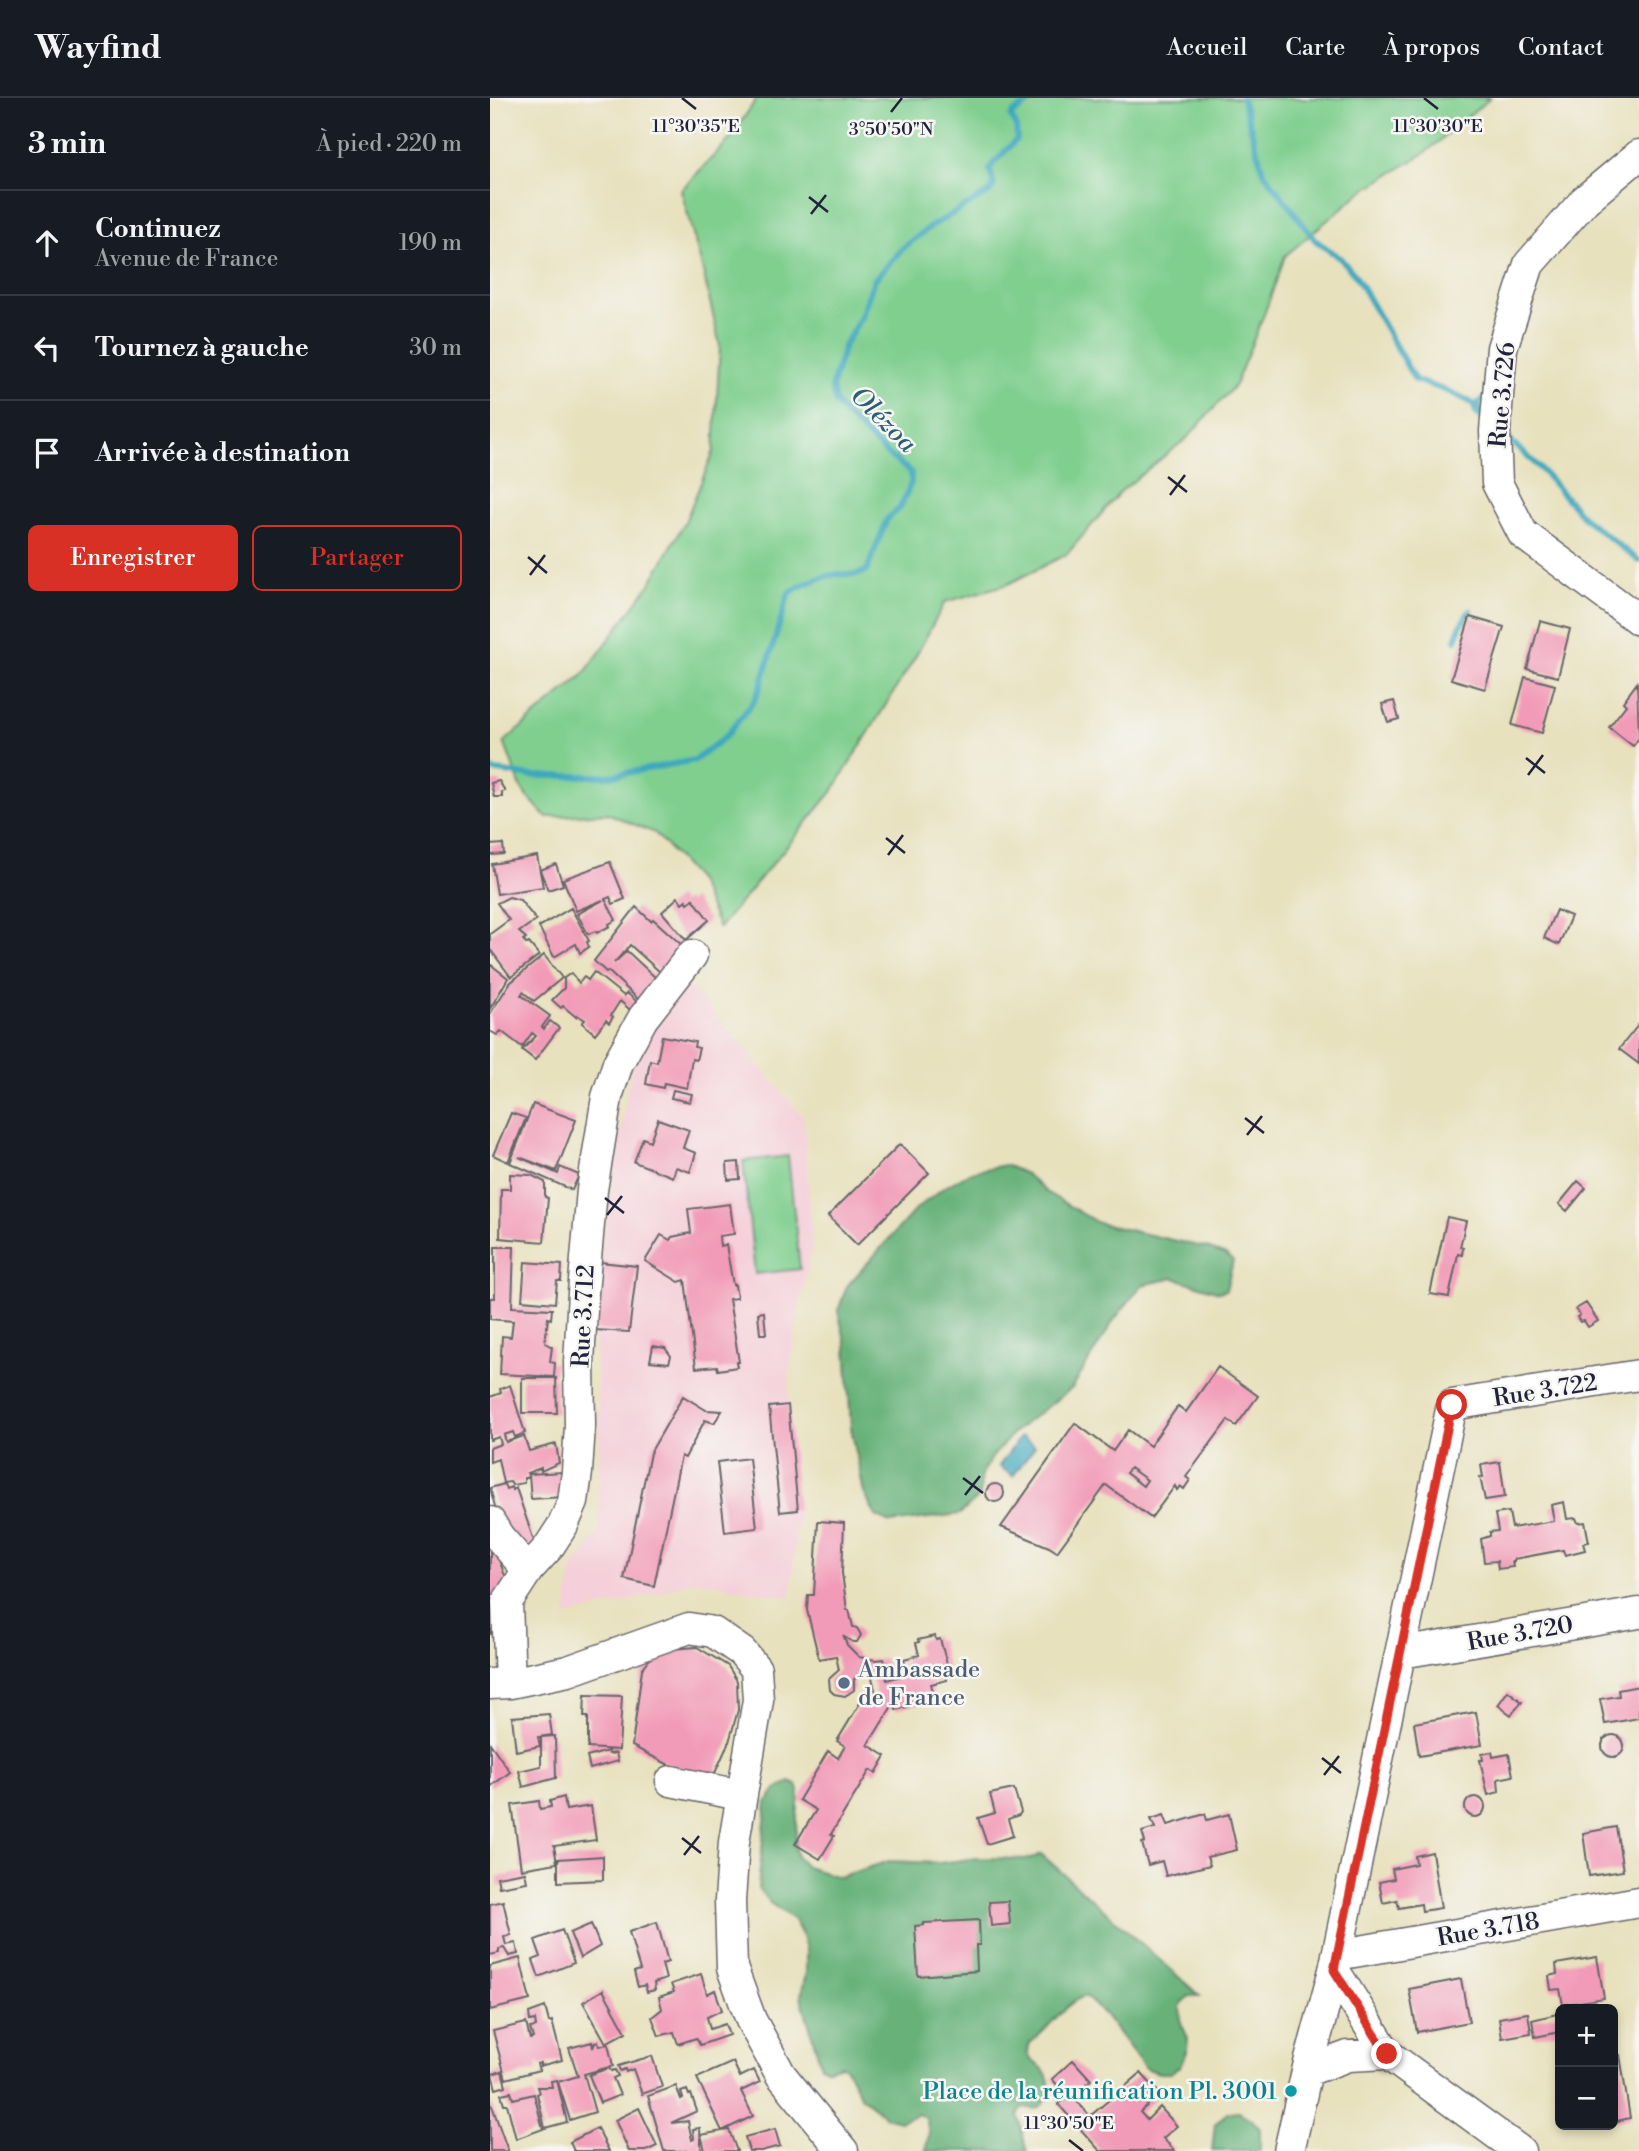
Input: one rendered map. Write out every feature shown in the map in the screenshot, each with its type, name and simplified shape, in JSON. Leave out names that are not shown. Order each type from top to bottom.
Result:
[{"type":"street","name":"Rue 3.726","points":[[1639,155],[1585,200],[1529,264],[1502,348],[1494,431],[1497,483],[1523,534],[1639,620]]},
{"type":"street","name":"Rue 3.712","points":[[500,1683],[507,1602],[528,1570],[555,1537],[573,1502],[577,1472],[583,1293],[592,1190],[607,1097],[618,1063],[643,1018],[692,955]]},
{"type":"street","name":"Rue 3.722","points":[[1401,1653],[1452,1405],[1639,1375]]},
{"type":"street","points":[[490,1522],[499,1537],[528,1570]]},
{"type":"street","name":"Rue 3.720","points":[[1401,1653],[1639,1613]]},
{"type":"street","points":[[500,1683],[568,1671],[689,1628],[713,1632],[742,1652],[756,1669],[758,1700],[734,1842],[730,1901],[732,1968],[751,2020],[781,2075],[843,2151]]},
{"type":"street","points":[[1289,2151],[1336,1963],[1401,1653]]},
{"type":"street","points":[[671,1781],[740,1795]]},
{"type":"street","name":"Rue 3.718","points":[[1336,1963],[1639,1902]]},
{"type":"street","points":[[1336,1963],[1387,2054],[1520,2151]]},
{"type":"street","points":[[1307,2071],[1348,2056],[1387,2054]]},
{"type":"shaded area","points":[[689,985],[804,1118],[812,1247],[797,1315],[788,1386],[798,1510],[791,1598],[692,1580],[660,1593],[566,1616],[572,1569],[599,1533],[599,1431],[593,1306],[630,1073],[646,1024]]},
{"type":"green space","points":[[757,98],[1490,98],[1425,153],[1361,192],[1285,256],[1235,385],[1187,438],[1121,491],[1067,554],[1008,584],[945,602],[914,659],[832,792],[719,928],[698,881],[655,833],[607,813],[546,817],[522,790],[504,742],[583,675],[650,584],[685,522],[714,451],[720,346],[681,190],[729,140]]},
{"type":"green space","points":[[788,1156],[800,1269],[755,1274],[743,1161]]},
{"type":"green space","points":[[1005,1165],[1026,1174],[1046,1192],[1098,1223],[1207,1248],[1226,1255],[1233,1261],[1226,1290],[1219,1292],[1174,1278],[1142,1285],[1114,1320],[1072,1388],[1014,1432],[993,1456],[981,1475],[980,1496],[960,1514],[890,1523],[876,1516],[864,1493],[851,1427],[846,1344],[838,1311],[847,1286],[914,1211],[943,1188],[971,1172]]},
{"type":"green space","points":[[790,1782],[797,1785],[799,1791],[795,1847],[797,1857],[806,1867],[839,1877],[889,1861],[939,1863],[978,1858],[1031,1859],[1041,1854],[1200,1996],[1189,1996],[1180,2006],[1181,2023],[1188,2038],[1180,2066],[1170,2073],[1159,2073],[1145,2068],[1104,2014],[1085,1996],[1070,2004],[1030,2044],[1029,2057],[1046,2073],[1049,2088],[1047,2098],[1041,2106],[1033,2109],[1025,2107],[1018,2116],[1027,2151],[926,2151],[929,2132],[926,2118],[918,2114],[900,2121],[884,2117],[861,2097],[846,2068],[841,2065],[828,2069],[821,2066],[801,1996],[806,1972],[806,1949],[801,1933],[794,1920],[770,1903],[758,1888],[767,1802],[776,1789]]},
{"type":"green space","points":[[1239,2112],[1260,2129],[1260,2151],[1212,2151],[1215,2124],[1227,2113]]},
{"type":"water","points":[[1021,1436],[1035,1446],[1013,1476],[999,1466]]},
{"type":"building","points":[[1470,617],[1504,627],[1485,689],[1451,679]]},
{"type":"building","points":[[1540,621],[1570,629],[1558,677],[1527,669]]},
{"type":"building","points":[[1525,677],[1555,685],[1542,733],[1512,725]]},
{"type":"building","points":[[1637,683],[1639,738],[1633,746],[1609,727],[1626,705],[1623,702]]},
{"type":"building","points":[[1394,701],[1399,719],[1388,722],[1382,704]]},
{"type":"building","points":[[499,781],[505,791],[502,792],[502,797],[494,797],[491,783]]},
{"type":"building","points":[[503,844],[504,854],[491,855],[490,845]]},
{"type":"building","points":[[537,856],[543,887],[497,894],[492,864]]},
{"type":"building","points":[[610,862],[625,899],[613,904],[610,897],[605,899],[616,920],[597,933],[588,934],[577,914],[603,900],[576,911],[563,879]]},
{"type":"building","points":[[556,864],[563,885],[548,890],[540,870]]},
{"type":"building","points":[[509,897],[520,900],[536,920],[519,932],[526,938],[523,940],[539,955],[511,977],[490,949],[490,934],[509,920],[497,903]]},
{"type":"building","points":[[678,897],[682,903],[693,899],[709,920],[686,940],[662,912]]},
{"type":"building","points":[[636,907],[683,946],[660,972],[630,945],[614,963],[627,951],[658,980],[639,1000],[594,961]]},
{"type":"building","points":[[571,908],[589,941],[589,947],[580,953],[576,944],[554,957],[539,927]]},
{"type":"building","points":[[1556,910],[1571,916],[1559,945],[1544,938]]},
{"type":"building","points":[[544,955],[562,978],[534,1001],[523,992],[521,995],[550,1016],[542,1027],[544,1029],[550,1021],[559,1028],[535,1060],[522,1050],[536,1036],[532,1033],[522,1047],[501,1031],[497,1035],[490,1031],[490,1014],[510,983]]},
{"type":"building","points":[[490,964],[508,978],[490,1009]]},
{"type":"building","points":[[594,972],[624,996],[627,993],[644,1008],[637,1016],[620,1001],[609,1023],[606,1020],[595,1034],[582,1023],[585,1020],[577,1015],[576,1017],[563,1006],[561,1008],[552,1000],[564,988],[564,978],[571,973],[579,983],[584,977],[588,980]]},
{"type":"building","points":[[1639,1024],[1639,1064],[1619,1049]]},
{"type":"building","points":[[662,1036],[695,1042],[694,1047],[699,1048],[696,1060],[692,1059],[687,1088],[664,1083],[663,1088],[646,1084],[650,1060],[657,1062]]},
{"type":"building","points":[[673,1090],[692,1094],[690,1102],[671,1098]]},
{"type":"building","points":[[533,1104],[576,1120],[556,1171],[519,1157],[558,1174],[560,1167],[579,1175],[572,1190],[510,1163]]},
{"type":"building","points":[[511,1113],[526,1118],[508,1162],[493,1155]]},
{"type":"building","points":[[658,1119],[689,1130],[683,1148],[696,1153],[690,1172],[676,1167],[673,1177],[634,1162],[643,1138],[650,1141]]},
{"type":"building","points":[[900,1144],[929,1173],[857,1245],[828,1216]]},
{"type":"building","points":[[739,1162],[740,1179],[728,1180],[727,1163]]},
{"type":"building","points":[[510,1174],[531,1175],[545,1182],[545,1197],[548,1198],[544,1242],[500,1238],[501,1189],[510,1189]]},
{"type":"building","points":[[1578,1181],[1586,1188],[1567,1211],[1559,1204]]},
{"type":"building","points":[[730,1204],[734,1234],[719,1236],[720,1246],[726,1245],[735,1285],[737,1298],[729,1299],[739,1362],[736,1362],[737,1367],[718,1370],[717,1366],[696,1368],[685,1280],[679,1282],[645,1261],[661,1235],[670,1240],[672,1237],[691,1233],[688,1209]]},
{"type":"building","points":[[1447,1217],[1466,1221],[1460,1247],[1463,1248],[1462,1255],[1458,1254],[1449,1297],[1430,1294]]},
{"type":"building","points":[[495,1247],[514,1247],[512,1307],[552,1309],[551,1319],[548,1318],[545,1343],[552,1347],[550,1362],[555,1363],[554,1377],[500,1374],[502,1336],[511,1337],[513,1321],[490,1319],[490,1298],[495,1298]]},
{"type":"building","points":[[525,1262],[562,1265],[555,1303],[522,1300]]},
{"type":"building","points":[[600,1262],[637,1266],[629,1332],[594,1330]]},
{"type":"building","points":[[1586,1303],[1598,1321],[1588,1327],[1584,1321],[1580,1322],[1576,1309]]},
{"type":"building","points":[[764,1312],[766,1334],[760,1334],[758,1313]]},
{"type":"building","points":[[653,1346],[665,1348],[671,1356],[669,1363],[650,1361]]},
{"type":"building","points":[[1218,1367],[1258,1396],[1236,1426],[1228,1420],[1186,1477],[1190,1480],[1184,1489],[1180,1486],[1177,1490],[1175,1486],[1151,1518],[1106,1485],[1057,1552],[1001,1527],[1075,1423],[1113,1451],[1128,1430],[1150,1446],[1178,1406],[1186,1412]],"holes":[[[1130,1468],[1147,1480],[1143,1486],[1126,1473]]]},
{"type":"building","points":[[522,1378],[556,1378],[557,1413],[522,1413]]},
{"type":"building","points":[[510,1385],[525,1433],[515,1437],[513,1432],[504,1435],[506,1442],[524,1436],[529,1451],[556,1444],[559,1463],[541,1471],[541,1468],[527,1473],[529,1477],[524,1478],[524,1483],[512,1485],[510,1482],[503,1483],[498,1459],[490,1462],[490,1448],[501,1444],[499,1437],[490,1440],[490,1397],[501,1393],[500,1389]]},
{"type":"building","points":[[683,1396],[706,1410],[722,1411],[714,1423],[705,1420],[685,1458],[681,1456],[654,1586],[624,1579],[650,1453]]},
{"type":"building","points":[[788,1405],[798,1510],[780,1512],[769,1407]]},
{"type":"building","points":[[749,1458],[757,1528],[725,1532],[717,1462]]},
{"type":"building","points":[[1500,1462],[1505,1497],[1485,1500],[1480,1477],[1483,1477],[1481,1465]]},
{"type":"building","points":[[563,1472],[564,1497],[531,1499],[529,1474]]},
{"type":"building","points":[[504,1484],[506,1489],[516,1488],[535,1544],[525,1547],[520,1555],[499,1521],[490,1488]]},
{"type":"building","points":[[991,1484],[999,1484],[1004,1493],[1002,1500],[991,1502],[986,1497],[986,1489]]},
{"type":"building","points":[[1564,1502],[1567,1519],[1576,1518],[1578,1523],[1585,1522],[1589,1542],[1583,1543],[1585,1550],[1565,1555],[1563,1550],[1514,1559],[1513,1567],[1498,1569],[1497,1561],[1484,1562],[1481,1539],[1490,1536],[1490,1532],[1498,1531],[1495,1514],[1509,1512],[1512,1528],[1554,1521],[1551,1505]]},
{"type":"building","points":[[818,1521],[844,1523],[842,1573],[847,1610],[853,1627],[857,1628],[861,1635],[857,1642],[844,1637],[847,1645],[859,1657],[884,1659],[889,1672],[885,1673],[887,1680],[904,1675],[901,1664],[905,1663],[904,1659],[919,1655],[916,1643],[918,1640],[935,1636],[936,1640],[940,1639],[950,1675],[946,1676],[947,1680],[931,1684],[934,1695],[931,1696],[932,1700],[896,1710],[895,1705],[892,1706],[868,1745],[886,1756],[876,1773],[870,1770],[831,1834],[834,1836],[820,1859],[795,1844],[816,1810],[799,1800],[828,1751],[838,1758],[845,1746],[837,1741],[865,1695],[873,1700],[876,1694],[871,1673],[854,1679],[854,1690],[845,1696],[834,1694],[830,1690],[829,1679],[839,1670],[836,1656],[819,1659],[807,1610],[808,1595],[814,1595]]},
{"type":"building","points":[[490,1538],[506,1578],[491,1634],[490,1634]]},
{"type":"building","points":[[697,1647],[728,1666],[737,1681],[738,1710],[729,1742],[715,1773],[690,1771],[669,1765],[632,1746],[642,1669],[657,1650]]},
{"type":"building","points":[[1639,1686],[1639,1718],[1605,1724],[1600,1699],[1619,1696],[1618,1690]]},
{"type":"building","points":[[1508,1691],[1522,1702],[1511,1715],[1498,1705]]},
{"type":"building","points":[[585,1695],[622,1696],[619,1750],[588,1748],[588,1717],[584,1717]]},
{"type":"building","points":[[1476,1712],[1482,1745],[1419,1756],[1414,1723]]},
{"type":"building","points":[[549,1714],[552,1735],[538,1737],[540,1746],[516,1751],[512,1717]]},
{"type":"building","points":[[1613,1735],[1621,1738],[1624,1746],[1621,1754],[1613,1757],[1605,1754],[1602,1746],[1605,1738]]},
{"type":"building","points":[[555,1736],[556,1778],[523,1787],[519,1771],[541,1766],[541,1737]]},
{"type":"building","points":[[490,1743],[510,1772],[490,1787]]},
{"type":"building","points":[[608,1751],[609,1754],[616,1753],[618,1761],[590,1769],[587,1757]]},
{"type":"building","points":[[1492,1752],[1493,1757],[1509,1754],[1513,1776],[1498,1779],[1499,1792],[1488,1795],[1480,1760],[1483,1760],[1482,1754]]},
{"type":"building","points":[[1014,1789],[1021,1812],[1008,1819],[1013,1836],[987,1844],[978,1818],[995,1813],[990,1794]]},
{"type":"building","points":[[564,1797],[566,1810],[591,1806],[596,1840],[554,1846],[557,1863],[521,1869],[512,1805],[539,1801],[540,1809],[551,1807],[550,1801]]},
{"type":"building","points":[[1475,1797],[1482,1800],[1485,1807],[1482,1814],[1475,1817],[1468,1814],[1465,1807],[1468,1800]]},
{"type":"building","points":[[1205,1814],[1207,1820],[1229,1814],[1237,1850],[1207,1857],[1210,1865],[1166,1876],[1162,1861],[1148,1865],[1142,1832],[1155,1828],[1151,1819],[1164,1815],[1168,1825]]},
{"type":"building","points":[[1616,1827],[1623,1871],[1589,1876],[1583,1833]]},
{"type":"building","points":[[1432,1852],[1441,1908],[1422,1911],[1421,1904],[1399,1908],[1397,1900],[1383,1903],[1379,1882],[1394,1879],[1392,1869],[1416,1864],[1415,1856]]},
{"type":"building","points":[[603,1856],[603,1880],[558,1882],[558,1859]]},
{"type":"building","points":[[525,1872],[527,1882],[499,1887],[497,1877]]},
{"type":"building","points":[[503,1901],[511,1935],[504,1937],[506,1945],[516,1943],[518,1954],[509,1956],[504,1948],[499,1949],[499,1953],[490,1955],[490,1904]]},
{"type":"building","points":[[1008,1901],[1010,1924],[991,1926],[989,1902]]},
{"type":"building","points":[[979,1920],[977,1971],[918,1976],[915,1926],[924,1923]]},
{"type":"building","points":[[657,1922],[668,1962],[662,1964],[666,1979],[654,1983],[655,1990],[647,1992],[645,1985],[638,1987],[634,1972],[640,1970],[629,1932]]},
{"type":"building","points":[[591,1924],[600,1946],[580,1958],[570,1933]]},
{"type":"building","points":[[562,1930],[574,1963],[539,1977],[533,1960],[541,1957],[535,1940]]},
{"type":"building","points":[[1597,1957],[1604,1998],[1563,2004],[1560,1989],[1551,1990],[1549,1976],[1557,1974],[1556,1964]]},
{"type":"building","points":[[520,1958],[530,2000],[490,2010],[490,1966]]},
{"type":"building","points":[[701,1974],[707,1994],[715,1990],[722,2010],[707,2017],[710,2029],[725,2024],[729,2035],[700,2045],[696,2038],[678,2044],[674,2032],[659,2036],[652,2017],[662,2009],[659,1997],[674,1992],[671,1984]]},
{"type":"building","points":[[1461,1979],[1469,2022],[1417,2032],[1409,1989]]},
{"type":"building","points":[[603,1990],[626,2032],[606,2043],[583,2002]]},
{"type":"building","points":[[545,2007],[549,2022],[552,2021],[562,2060],[540,2066],[540,2063],[537,2064],[539,2070],[506,2079],[493,2031],[526,2023],[530,2039],[533,2038],[530,2028],[536,2027],[535,2020],[530,2021],[529,2013]]},
{"type":"building","points":[[1528,2013],[1531,2033],[1502,2038],[1499,2018]]},
{"type":"building","points":[[1555,2014],[1555,2033],[1535,2037],[1532,2020]]},
{"type":"building","points":[[598,2041],[599,2046],[608,2044],[613,2066],[584,2074],[595,2112],[570,2120],[558,2082],[578,2076],[569,2048],[592,2042],[593,2048]]},
{"type":"building","points":[[1618,2055],[1630,2118],[1618,2121],[1618,2067]]},
{"type":"building","points":[[652,2056],[662,2087],[642,2094],[633,2069],[620,2071],[618,2066]]},
{"type":"building","points":[[1073,2060],[1091,2080],[1072,2096],[1090,2116],[1141,2073],[1160,2094],[1140,2112],[1147,2120],[1160,2107],[1177,2126],[1163,2138],[1175,2151],[1100,2151],[1058,2104],[1067,2096],[1052,2079]]},
{"type":"building","points":[[733,2062],[740,2077],[754,2070],[760,2082],[741,2091],[753,2116],[722,2131],[697,2078]]},
{"type":"building","points":[[609,2068],[611,2071],[615,2070],[618,2076],[613,2078],[620,2095],[600,2103],[589,2075]]},
{"type":"building","points":[[502,2071],[506,2086],[496,2089],[492,2074]]},
{"type":"building","points":[[557,2080],[567,2122],[545,2128],[537,2087],[552,2087],[551,2081]]},
{"type":"building","points":[[676,2086],[681,2099],[681,2092],[687,2090],[689,2095],[691,2094],[697,2111],[671,2123],[688,2121],[692,2140],[693,2129],[700,2128],[701,2151],[664,2151],[648,2096]]},
{"type":"building","points":[[511,2092],[513,2099],[534,2094],[543,2129],[516,2139],[507,2104],[504,2104],[501,2094]]},
{"type":"building","points":[[490,2100],[508,2151],[490,2151]]},
{"type":"building","points":[[639,2108],[657,2146],[646,2151],[629,2151],[615,2120]]},
{"type":"building","points":[[597,2128],[609,2151],[574,2151],[570,2142]]},
{"type":"building","points":[[775,2129],[780,2146],[749,2151],[745,2137]]},
{"type":"building","points":[[729,2130],[737,2151],[705,2151],[701,2135]]},
{"type":"waterway","name":"Olézoa","points":[[490,770],[532,776],[610,776],[695,760],[726,736],[754,701],[789,593],[825,577],[857,574],[867,570],[887,519],[900,508],[911,483],[911,472],[886,453],[835,402],[832,386],[844,346],[861,317],[874,280],[903,248],[930,227],[990,192],[994,185],[990,170],[992,165],[1017,139],[1012,114],[1036,98]]},
{"type":"waterway","points":[[1242,98],[1263,171],[1315,240],[1340,258],[1355,275],[1415,380],[1462,398],[1486,415]]},
{"type":"waterway","points":[[1485,420],[1476,413],[1474,406],[1486,398]]},
{"type":"waterway","points":[[1505,436],[1538,466],[1584,518],[1639,561]]},
{"type":"waterway","points":[[1456,640],[1470,610]]},
{"type":"place","name":"Ambassade de France","points":[[844,1683]]},
{"type":"place","name":"Place de la réunification Pl. 3001","points":[[1291,2091]]},
{"type":"route","points":[[1387,2054],[1334,1970],[1452,1405]]}]
